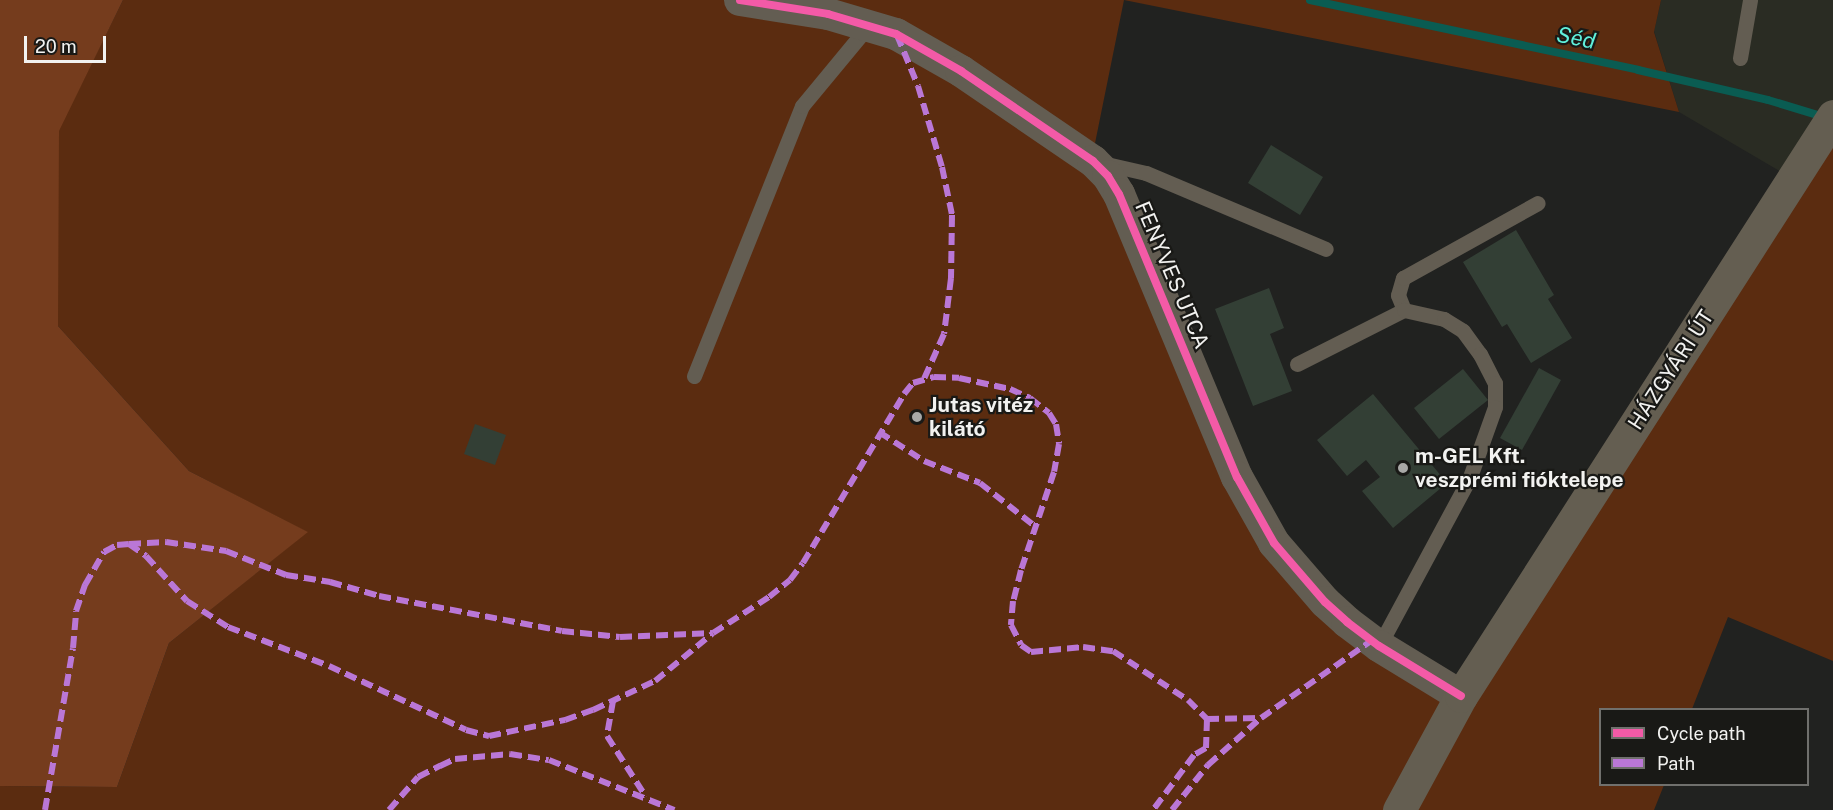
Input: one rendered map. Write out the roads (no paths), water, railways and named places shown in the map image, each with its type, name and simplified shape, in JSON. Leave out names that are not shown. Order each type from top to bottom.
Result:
[{"type":"main road","name":"HÁZGYÁRI ÚT","points":[[1399,810],[1461,696],[1829,122]]},
{"type":"street","name":"FENYVES UTCA","points":[[740,0],[828,14],[896,34],[961,71],[1093,161],[1108,176],[1119,194],[1237,477],[1274,543],[1325,602],[1379,646],[1461,696]]},
{"type":"lane","points":[[1740,58],[1750,0]]},
{"type":"lane","points":[[694,376],[802,106],[869,25]]},
{"type":"lane","points":[[1093,161],[1146,172],[1326,249]]},
{"type":"lane","points":[[1404,310],[1398,295],[1403,278],[1538,203]]},
{"type":"lane","points":[[1297,364],[1404,310],[1443,319],[1463,331],[1480,354],[1495,383],[1495,406],[1470,477],[1379,646]]},
{"type":"waterway","name":"Séd","points":[[1310,0],[1638,70],[1768,100],[1824,117]]},
{"type":"place","name":"Jutas vitéz kilátó","points":[[917,417]]},
{"type":"place","name":"m-GEL Kft. veszprémi fióktelepe","points":[[1403,468]]}]
